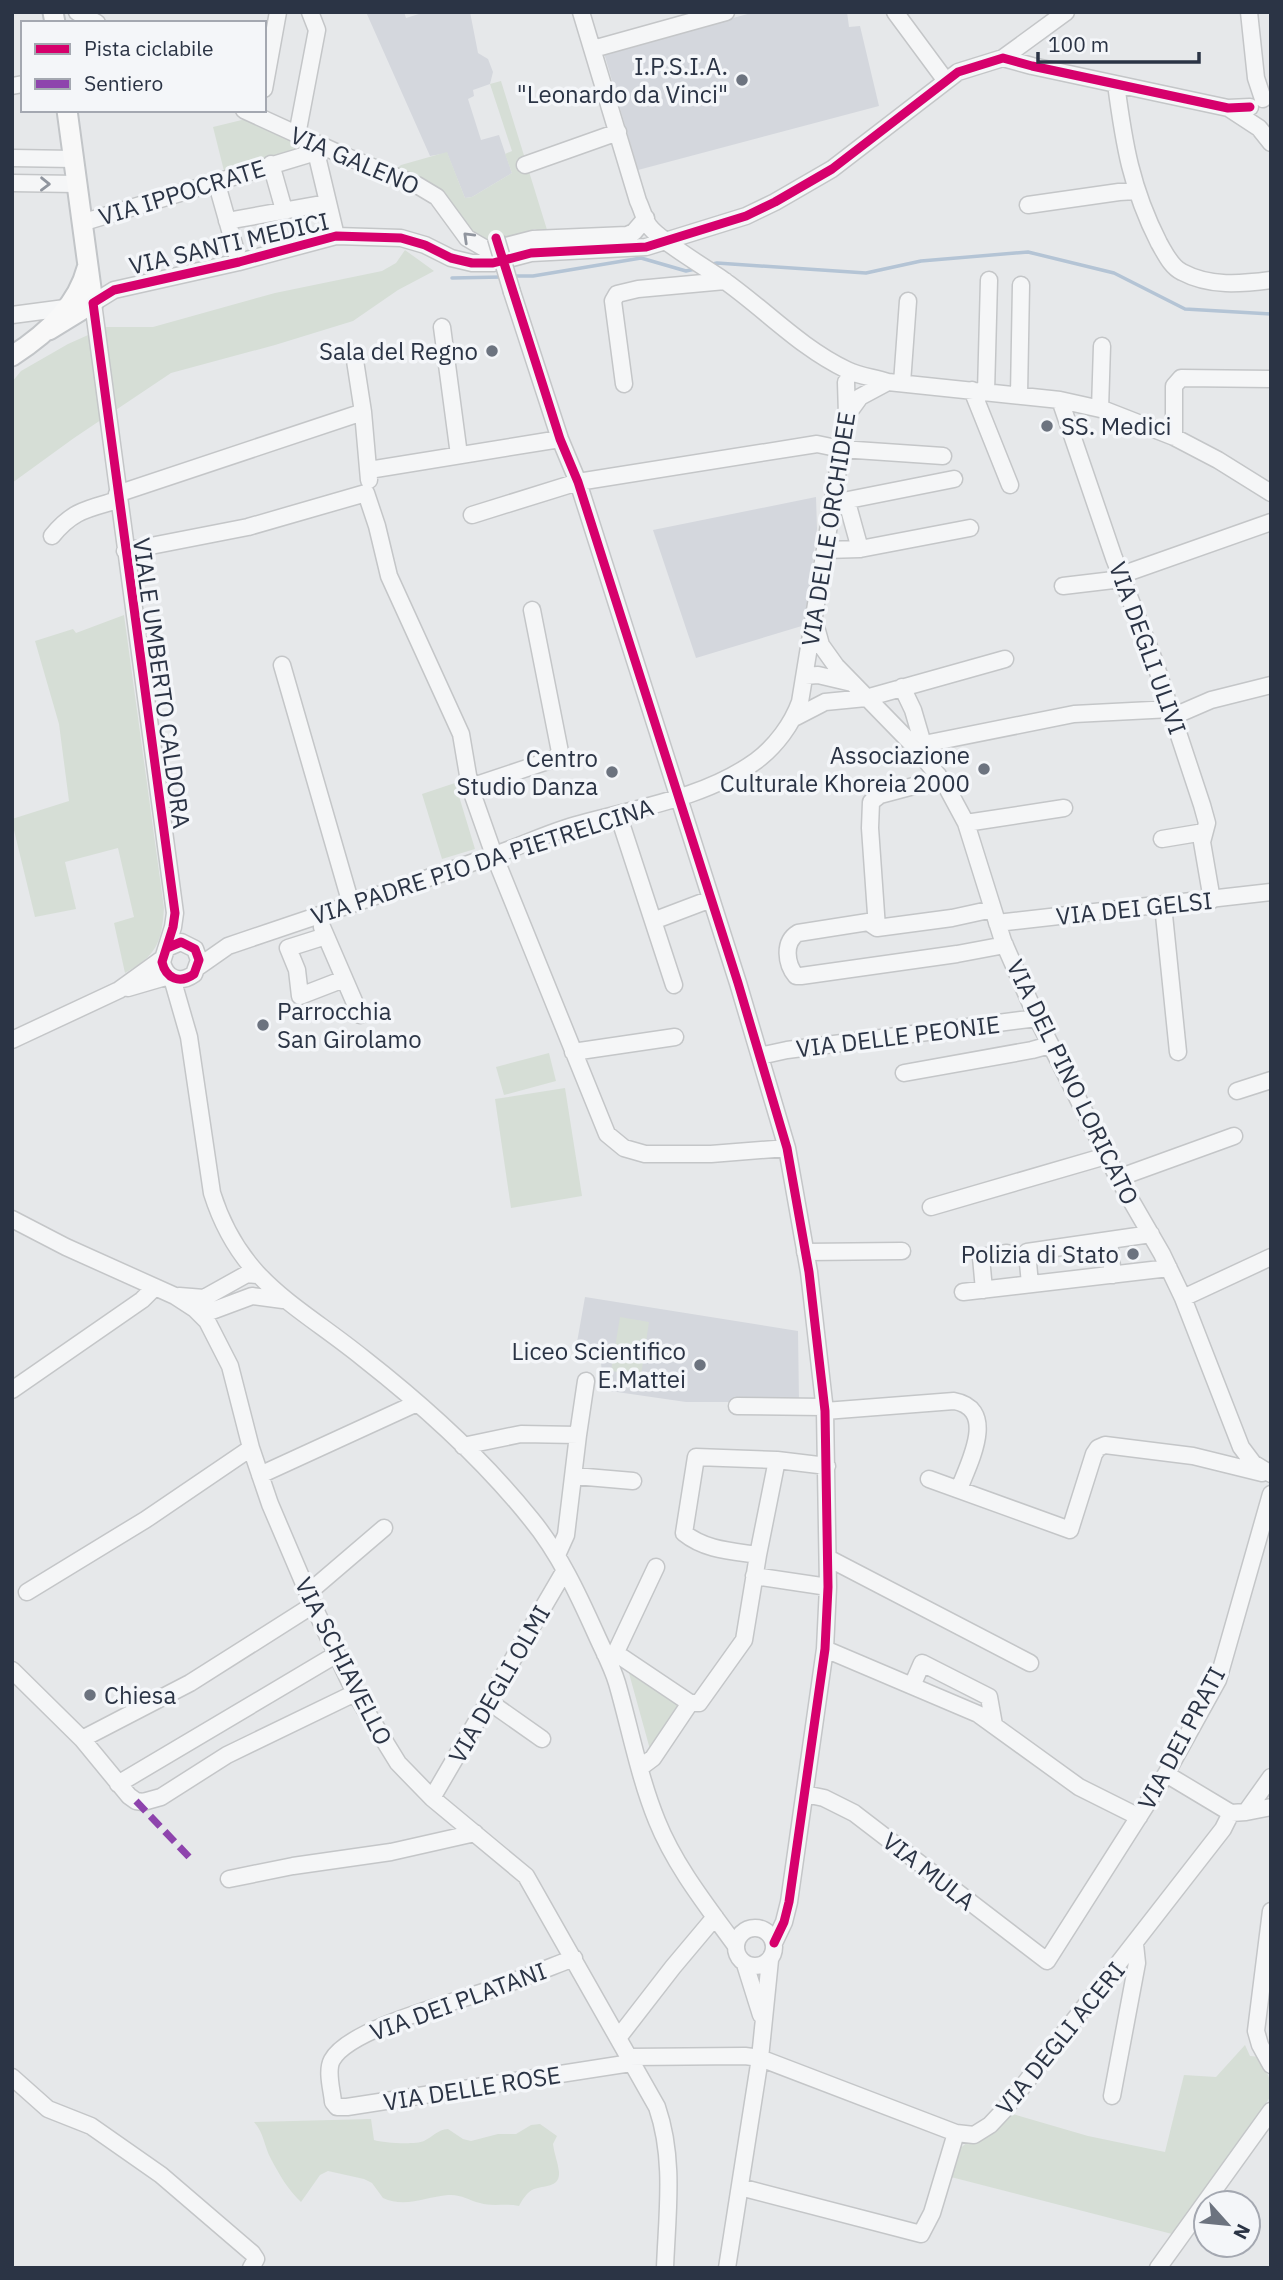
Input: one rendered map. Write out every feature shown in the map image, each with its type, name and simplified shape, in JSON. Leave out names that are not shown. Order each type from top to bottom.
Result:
[{"type":"main road","points":[[12,356],[50,330],[95,313],[67,112]]},
{"type":"main road","points":[[50,330],[77,293],[87,267]]},
{"type":"street","points":[[77,12],[93,21]]},
{"type":"street","points":[[266,78],[278,12]]},
{"type":"street","points":[[297,135],[317,30],[310,12]]},
{"type":"street","points":[[581,12],[638,201],[649,227],[725,281],[779,327],[829,360],[862,376],[875,377],[889,384]]},
{"type":"street","points":[[593,48],[726,12]]},
{"type":"street","points":[[895,12],[946,80]]},
{"type":"street","points":[[1039,12],[1039,32]]},
{"type":"street","points":[[1003,58],[1066,12]]},
{"type":"street","points":[[1249,12],[1260,113],[1271,143]]},
{"type":"street","points":[[1003,58],[1260,113]]},
{"type":"street","name":"VIA SANTI MEDICI","points":[[95,313],[114,290],[239,262],[336,236],[401,239],[472,263],[493,263],[531,253],[646,247],[746,216],[786,195],[832,169],[958,72],[1003,58]]},
{"type":"street","points":[[1116,84],[1126,155],[1136,191],[1164,253],[1182,272],[1230,285],[1271,280]]},
{"type":"street","name":"VIA GALENO","points":[[260,114],[317,148],[417,185],[437,197],[473,243],[486,249],[533,239],[619,237],[634,232],[646,218]]},
{"type":"street","points":[[525,165],[618,132]]},
{"type":"street","points":[[317,148],[336,236]]},
{"type":"street","name":"VIA IPPOCRATE","points":[[81,223],[317,148]]},
{"type":"street","points":[[12,158],[74,159]]},
{"type":"street","points":[[271,164],[284,210]]},
{"type":"street","points":[[216,181],[239,262]]},
{"type":"street","points":[[12,183],[77,184]]},
{"type":"street","points":[[1028,205],[1119,191],[1136,191]]},
{"type":"street","points":[[227,221],[327,202]]},
{"type":"street","points":[[496,238],[560,439],[578,482],[787,1148],[805,1252],[824,1409],[828,1558],[825,1649],[789,1902],[770,1959],[760,2058],[727,2268]]},
{"type":"street","points":[[989,280],[979,391],[1010,485]]},
{"type":"street","points":[[624,384],[614,301],[617,294],[638,289],[725,281]]},
{"type":"street","points":[[1019,395],[1021,285]]},
{"type":"street","points":[[889,384],[908,301]]},
{"type":"street","points":[[12,315],[65,308]]},
{"type":"street","name":"VIALE UMBERTO CALDORA","points":[[95,313],[175,913],[190,945]]},
{"type":"street","points":[[442,327],[459,455]]},
{"type":"street","points":[[1100,409],[1101,346]]},
{"type":"street","points":[[354,354],[369,470],[366,493],[393,586],[461,734],[470,787],[494,855],[607,1134],[624,1148],[645,1154],[711,1154],[787,1148]]},
{"type":"street","points":[[829,360],[846,382],[1019,395],[1100,409],[1174,437],[1271,493]]},
{"type":"street","points":[[846,382],[862,376]]},
{"type":"street","points":[[1174,437],[1174,386],[1181,378],[1271,379]]},
{"type":"street","name":"VIA DELLE ORCHIDEE","points":[[805,676],[825,550],[840,502],[841,449],[847,415],[846,382]]},
{"type":"street","points":[[847,415],[860,397],[889,384]]},
{"type":"street","name":"VIA DEGLI ULIVI","points":[[1060,400],[1172,712],[1202,805],[1206,823],[1202,842],[1212,900]]},
{"type":"street","points":[[52,536],[77,512],[363,412]]},
{"type":"street","points":[[369,470],[560,439]]},
{"type":"street","points":[[472,516],[578,482],[817,444],[841,449],[943,456]]},
{"type":"street","points":[[860,549],[840,502],[954,480]]},
{"type":"street","points":[[125,551],[248,527],[366,493]]},
{"type":"street","points":[[1063,586],[1122,577],[1271,522]]},
{"type":"street","points":[[825,550],[860,549],[970,528]]},
{"type":"street","points":[[470,787],[554,759],[561,752],[532,610]]},
{"type":"street","name":"VIA DEL PINO LORICATO","points":[[814,618],[821,645],[849,691],[866,698],[919,745],[945,784],[965,823],[1005,945],[1037,1018],[1106,1156],[1169,1268],[1241,1447],[1253,1463],[1271,1474]]},
{"type":"street","points":[[866,698],[1005,659]]},
{"type":"street","points":[[282,665],[351,904]]},
{"type":"street","points":[[805,676],[818,675],[849,691]]},
{"type":"street","name":"VIA PADRE PIO DA PIETRELCINA","points":[[196,971],[228,946],[565,829],[678,797],[726,778],[757,760],[780,737],[794,718],[805,676]]},
{"type":"street","points":[[902,687],[913,710],[919,745],[1074,713],[1172,712],[1271,685]]},
{"type":"street","points":[[794,718],[849,691]]},
{"type":"street","points":[[877,928],[870,828],[871,802],[880,795],[925,783],[938,775]]},
{"type":"street","points":[[965,823],[1065,807]]},
{"type":"street","points":[[618,814],[674,985]]},
{"type":"street","points":[[1162,839],[1204,832]]},
{"type":"street","name":"VIA DEI GELSI","points":[[1005,945],[801,976],[793,973],[787,945],[798,933],[868,922],[877,928],[995,916],[1163,905],[1271,892]]},
{"type":"street","points":[[653,921],[711,899]]},
{"type":"street","points":[[1163,905],[1178,1052]]},
{"type":"street","name":"VIALE UMBERTO CALDORA","points":[[164,953],[175,913]]},
{"type":"street","points":[[317,915],[360,1015]]},
{"type":"street","points":[[326,936],[288,948],[297,970],[300,996],[344,979]]},
{"type":"street","points":[[119,990],[177,943],[190,945],[198,956],[190,995],[189,1037]]},
{"type":"street","name":"VIA PADRE PIO DA PIETRELCINA","points":[[190,945],[208,948],[228,946]]},
{"type":"street","points":[[164,953],[164,970],[171,977],[189,1037],[212,1193],[236,1247],[283,1300],[362,1357],[463,1446],[532,1520],[557,1555],[610,1654],[656,1819],[672,1854],[736,1946],[738,1956],[746,1964],[762,2024]]},
{"type":"street","points":[[12,1040],[119,990],[171,977],[184,980],[196,971]]},
{"type":"street","name":"VIA DELLE PEONIE","points":[[760,1056],[787,1050],[1037,1018]]},
{"type":"street","points":[[573,1052],[675,1037]]},
{"type":"street","points":[[904,1073],[1050,1045]]},
{"type":"street","points":[[1237,1091],[1271,1080]]},
{"type":"street","points":[[1118,1178],[1234,1136]]},
{"type":"street","points":[[931,1207],[1106,1156]]},
{"type":"street","points":[[12,1219],[66,1247],[200,1307],[218,1311],[252,1296],[283,1300]]},
{"type":"street","points":[[1030,1284],[1027,1252],[1151,1234]]},
{"type":"street","points":[[1108,1241],[1113,1275]]},
{"type":"street","points":[[230,1282],[237,1267],[236,1247]]},
{"type":"street","points":[[805,1252],[902,1251]]},
{"type":"street","points":[[984,1290],[981,1257],[1007,1253]]},
{"type":"street","points":[[1183,1298],[1271,1257]]},
{"type":"street","points":[[962,1292],[1169,1268]]},
{"type":"street","points":[[200,1307],[230,1282],[247,1273],[260,1277]]},
{"type":"street","points":[[252,1296],[260,1277]]},
{"type":"street","points":[[12,1390],[142,1300],[155,1287]]},
{"type":"street","name":"VIA SCHIAVELLO","points":[[200,1307],[230,1366],[251,1448],[270,1504],[355,1693],[398,1763],[432,1798],[526,1876],[657,2107],[669,2157],[665,2268]]},
{"type":"street","points":[[217,1338],[215,1319],[218,1311]]},
{"type":"street","points":[[557,1555],[566,1535],[586,1381]]},
{"type":"street","points":[[737,1406],[824,1409],[954,1401],[965,1403],[972,1408],[978,1437],[959,1489]]},
{"type":"street","points":[[260,1475],[417,1403]]},
{"type":"street","points":[[463,1446],[521,1434],[578,1435]]},
{"type":"street","points":[[929,1479],[1070,1530],[1094,1454],[1098,1448],[1105,1445],[1193,1456],[1271,1474]]},
{"type":"street","points":[[27,1592],[145,1520],[251,1448]]},
{"type":"street","points":[[758,1555],[713,1548],[696,1542],[684,1533],[696,1457],[777,1460],[827,1466]]},
{"type":"street","points":[[610,1654],[690,1703],[699,1703],[744,1640],[777,1460]]},
{"type":"street","points":[[575,1476],[633,1481]]},
{"type":"street","name":"VIA DEI PRATI","points":[[1046,1961],[1166,1774],[1218,1680],[1271,1494]]},
{"type":"street","points":[[82,1739],[190,1683],[311,1599],[384,1528]]},
{"type":"street","points":[[828,1558],[1030,1663]]},
{"type":"street","points":[[610,1654],[656,1567]]},
{"type":"street","name":"VIA DEGLI OLMI","points":[[432,1798],[565,1570]]},
{"type":"street","points":[[754,1576],[828,1587]]},
{"type":"street","points":[[825,1649],[978,1714],[1079,1787],[1139,1817]]},
{"type":"street","points":[[118,1784],[337,1654]]},
{"type":"street","points":[[912,1686],[922,1663],[989,1697],[994,1724]]},
{"type":"street","points":[[12,1670],[82,1739],[118,1784],[136,1801],[143,1802],[161,1797],[227,1755],[355,1693]]},
{"type":"street","points":[[488,1701],[542,1740]]},
{"type":"street","points":[[641,1767],[653,1758],[690,1703]]},
{"type":"street","points":[[1166,1774],[1238,1813],[1271,1807]]},
{"type":"street","name":"VIA DEGLI ACERI","points":[[956,2133],[974,2135],[990,2125],[1005,2109],[1223,1829],[1271,1777]]},
{"type":"street","name":"VIA MULA","points":[[805,1794],[824,1798],[854,1813],[1046,1961]]},
{"type":"street","points":[[229,1879],[293,1866],[391,1852],[475,1833]]},
{"type":"street","points":[[706,1902],[732,1922],[768,1932],[774,1943]]},
{"type":"street","points":[[736,1946],[740,1935],[775,1918],[789,1902]]},
{"type":"street","points":[[1271,1911],[1266,1994],[1256,2031],[1271,2065]]},
{"type":"street","points":[[618,2038],[715,1917]]},
{"type":"street","points":[[1112,2096],[1137,1963],[1135,1944]]},
{"type":"street","name":"VIA DEI PLATANI","points":[[332,2084],[329,2066],[339,2051],[374,2029],[496,1988],[573,1958]]},
{"type":"street","points":[[746,1964],[756,1967],[770,1959]]},
{"type":"street","points":[[630,2060],[745,2056],[760,2058],[956,2133],[932,2213],[921,2234],[740,2187]]},
{"type":"street","name":"VIA DELLE ROSE","points":[[332,2084],[333,2102],[337,2107],[347,2107],[630,2060]]},
{"type":"street","points":[[12,2077],[48,2109],[91,2126],[161,2175],[252,2253],[256,2259],[251,2268]]},
{"type":"street","points":[[1158,2268],[1271,2110]]},
{"type":"shaded area","points":[[366,12],[404,12],[406,18],[419,12],[470,12],[478,53],[488,59],[493,72],[490,84],[473,90],[474,96],[468,99],[481,140],[499,135],[512,173],[472,197],[465,198],[447,153],[430,156]]},
{"type":"shaded area","name":"I.P.S.I.A. \"Leonardo da Vinci\"","points":[[755,12],[847,12],[849,27],[860,26],[879,106],[638,170],[604,53]]},
{"type":"shaded area","points":[[501,81],[548,233],[546,235],[535,229],[486,244],[396,169],[401,165],[447,152],[465,198],[472,197],[512,173],[505,154],[512,151],[490,84]]},
{"type":"shaded area","points":[[250,118],[309,148],[225,175],[213,127]]},
{"type":"shaded area","points":[[405,250],[434,271],[398,290],[353,321],[171,373],[12,483],[12,382],[21,371],[68,344],[106,327],[153,327],[275,293],[382,271],[396,263]]},
{"type":"shaded area","points":[[816,497],[817,529],[805,625],[696,658],[653,530]]},
{"type":"shaded area","points":[[124,615],[164,908],[161,931],[155,947],[144,961],[125,973],[114,923],[134,917],[118,848],[65,862],[76,909],[35,917],[12,822],[12,819],[69,801],[59,724],[35,641],[73,629],[76,633]]},
{"type":"shaded area","points":[[455,783],[475,849],[442,859],[422,794]]},
{"type":"shaded area","points":[[549,1053],[556,1081],[504,1095],[496,1067]]},
{"type":"shaded area","points":[[565,1088],[582,1196],[511,1208],[495,1099]]},
{"type":"shaded area","name":"Liceo Scientifico E.Mattei","points":[[585,1297],[798,1331],[799,1402],[686,1402],[603,1390],[600,1348],[576,1348]]},
{"type":"shaded area","points":[[620,1317],[649,1322],[641,1375],[611,1371]]},
{"type":"shaded area","points":[[627,1666],[680,1705],[651,1753]]},
{"type":"shaded area","points":[[1245,2045],[1250,2056],[1261,2057],[1271,2083],[1271,2096],[1204,2189],[1192,2189],[1192,2206],[1172,2234],[947,2176],[959,2149],[968,2142],[983,2139],[1013,2114],[1088,2136],[1165,2152],[1184,2075],[1216,2077]]},
{"type":"shaded area","points":[[371,2119],[374,2140],[399,2143],[424,2141],[448,2129],[471,2141],[498,2134],[516,2134],[531,2125],[540,2124],[557,2136],[553,2144],[559,2177],[551,2185],[531,2190],[519,2206],[485,2204],[453,2195],[407,2202],[391,2201],[383,2198],[372,2183],[364,2179],[328,2171],[320,2175],[301,2202],[277,2170],[254,2122]]},
{"type":"waterway","points":[[709,265],[717,263],[866,273],[921,261],[1028,252],[1114,273],[1185,309],[1271,314]]},
{"type":"waterway","points":[[514,276],[533,276],[641,258],[686,271],[695,269]]},
{"type":"waterway","points":[[452,278],[502,277]]},
{"type":"marked path","points":[[136,1801],[190,1858]]},
{"type":"cycle path","points":[[167,948],[181,942],[195,949],[199,960],[194,974],[184,979],[174,978],[162,962],[175,913],[93,303],[114,290],[239,262],[336,236],[401,238],[425,245],[451,258],[472,263],[493,263],[531,253],[646,247],[746,216],[775,202],[832,169],[958,72],[1003,58],[1228,108],[1250,107]]},
{"type":"cycle path","points":[[496,238],[560,439],[578,482],[738,983],[787,1148],[809,1272],[825,1411],[828,1587],[825,1649],[789,1902],[784,1922],[774,1943]]},
{"type":"place","name":"I.P.S.I.A. \"Leonardo da Vinci\"","points":[[742,80]]},
{"type":"place","name":"Sala del Regno","points":[[492,351]]},
{"type":"place","name":"SS. Medici","points":[[1047,426]]},
{"type":"place","name":"Associazione Culturale Khoreia 2000","points":[[984,769]]},
{"type":"place","name":"Centro Studio Danza","points":[[612,772]]},
{"type":"place","name":"Parrocchia San Girolamo","points":[[263,1025]]},
{"type":"place","name":"Polizia di Stato","points":[[1133,1254]]},
{"type":"place","name":"Liceo Scientifico E.Mattei","points":[[700,1365]]},
{"type":"place","name":"Chiesa","points":[[90,1695]]}]
